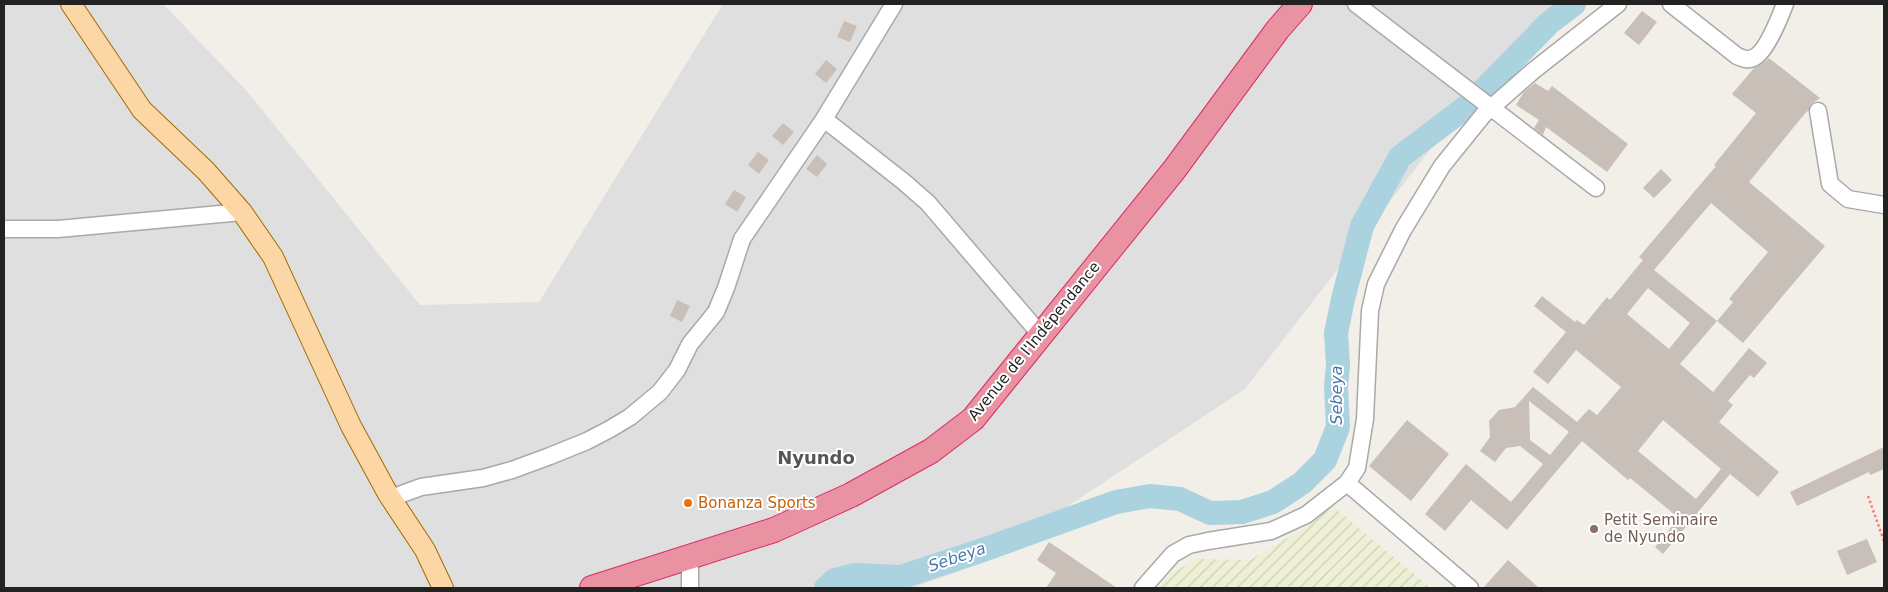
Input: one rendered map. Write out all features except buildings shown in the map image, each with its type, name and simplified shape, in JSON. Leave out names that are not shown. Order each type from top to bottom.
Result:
[{"type":"highway","name":"Avenue de l'Indépendance","points":[[592,588],[774,530],[851,495],[931,451],[973,419],[1174,170],[1278,29],[1299,4]]},
{"type":"main road","points":[[71,4],[142,110],[206,171],[242,212],[273,257],[351,426],[391,498],[425,550],[443,588]]},
{"type":"street","points":[[391,498],[421,487],[493,475],[550,456],[610,430],[630,417],[660,392],[677,370],[690,344],[716,312],[742,239],[824,119],[894,4]]},
{"type":"street","points":[[1356,4],[1596,188]]},
{"type":"street","points":[[1481,100],[1533,71],[1618,4]]},
{"type":"street","points":[[1671,4],[1737,56],[1746,60],[1754,58],[1764,47],[1786,4]]},
{"type":"street","points":[[1143,588],[1173,554],[1189,545],[1208,540],[1271,532],[1306,515],[1347,483],[1357,468],[1365,419],[1370,312],[1376,284],[1403,230],[1442,166],[1484,114],[1481,100]]},
{"type":"street","points":[[1818,111],[1830,184],[1848,199],[1884,205]]},
{"type":"street","points":[[824,119],[928,202],[1040,334]]},
{"type":"street","points":[[4,229],[58,229],[242,212]]},
{"type":"street","points":[[1347,483],[1470,588]]},
{"type":"street","points":[[690,558],[690,588]]},
{"type":"path","points":[[1868,496],[1884,541]]},
{"type":"shaded area","points":[[4,4],[163,4],[245,89],[420,305],[539,302],[723,4],[1582,4],[1484,80],[1245,389],[982,563],[912,588],[4,588]]},
{"type":"green space","points":[[1331,505],[1431,588],[1158,588],[1169,574],[1197,559],[1250,560],[1303,529]]},
{"type":"waterway","name":"Sebeya","points":[[826,588],[835,580],[854,575],[901,577],[983,550],[1116,502],[1150,496],[1180,499],[1210,513],[1242,512],[1273,502],[1302,483],[1325,460],[1338,427],[1336,333],[1343,299],[1362,226],[1400,157],[1470,104],[1549,23],[1574,4]]},
{"type":"place","name":"Bonanza Sports","points":[[688,503]]},
{"type":"place","name":"Petit Seminaire de Nyundo","points":[[1594,529]]},
{"type":"district","name":"Nyundo","points":[[816,457]]}]
